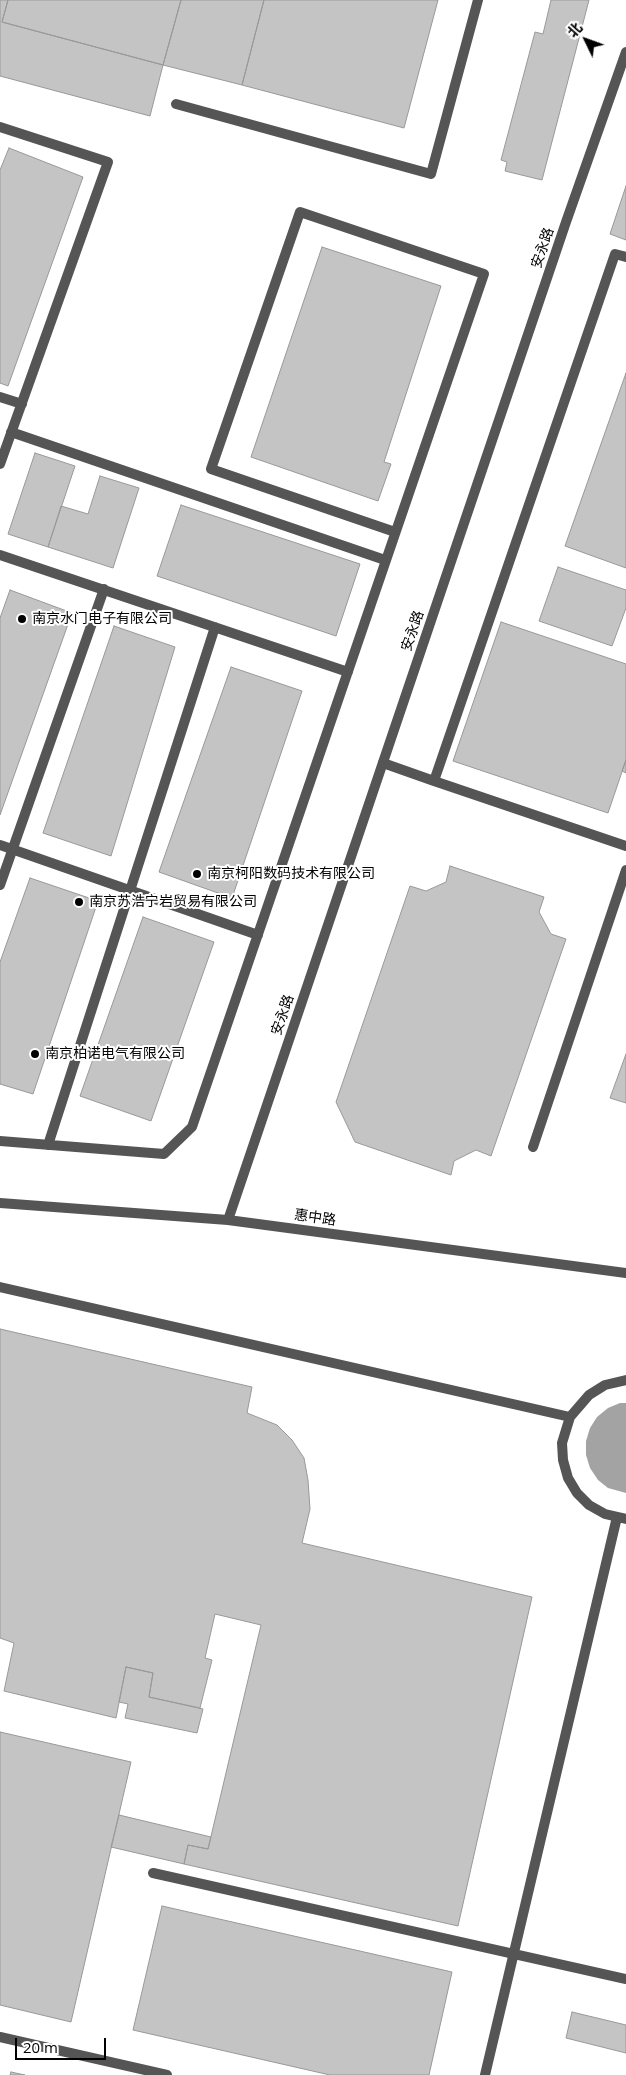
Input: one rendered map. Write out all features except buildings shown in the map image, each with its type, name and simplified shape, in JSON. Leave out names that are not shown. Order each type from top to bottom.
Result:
[{"type":"street","points":[[176,104],[431,174],[478,0]]},
{"type":"street","name":"安永路","points":[[228,1220],[566,222],[626,52]]},
{"type":"street","points":[[0,127],[108,162],[0,464]]},
{"type":"street","points":[[0,1141],[164,1154],[192,1127],[484,274],[300,212],[211,469],[395,532]]},
{"type":"street","points":[[434,780],[615,254],[626,257]]},
{"type":"street","points":[[0,397],[22,404]]},
{"type":"street","points":[[11,432],[386,560]]},
{"type":"street","points":[[0,555],[348,672]]},
{"type":"street","points":[[0,885],[104,590]]},
{"type":"street","points":[[48,1145],[215,626]]},
{"type":"street","points":[[383,763],[626,846]]},
{"type":"street","points":[[0,845],[258,935]]},
{"type":"street","points":[[533,1147],[626,870]]},
{"type":"street","name":"惠中路","points":[[0,1203],[228,1220],[626,1273]]},
{"type":"street","points":[[0,1286],[570,1417]]},
{"type":"street","points":[[485,2075],[621,1518],[605,1514],[589,1505],[577,1493],[568,1478],[563,1460],[562,1443],[570,1417],[588,1395],[605,1385],[626,1380]]},
{"type":"street","points":[[154,1873],[626,1979]]},
{"type":"street","points":[[0,2038],[167,2075]]},
{"type":"shaded area","points":[[620,1403],[626,1403],[626,1493],[608,1488],[598,1480],[590,1468],[586,1455],[586,1441],[590,1428],[597,1417],[608,1408]]},
{"type":"place","name":"南京水门电子有限公司","points":[[22,619]]},
{"type":"place","name":"南京柯阳数码技术有限公司","points":[[197,874]]},
{"type":"place","name":"南京苏浩宁岩贸易有限公司","points":[[79,902]]},
{"type":"place","name":"南京柏诺电气有限公司","points":[[35,1054]]}]
